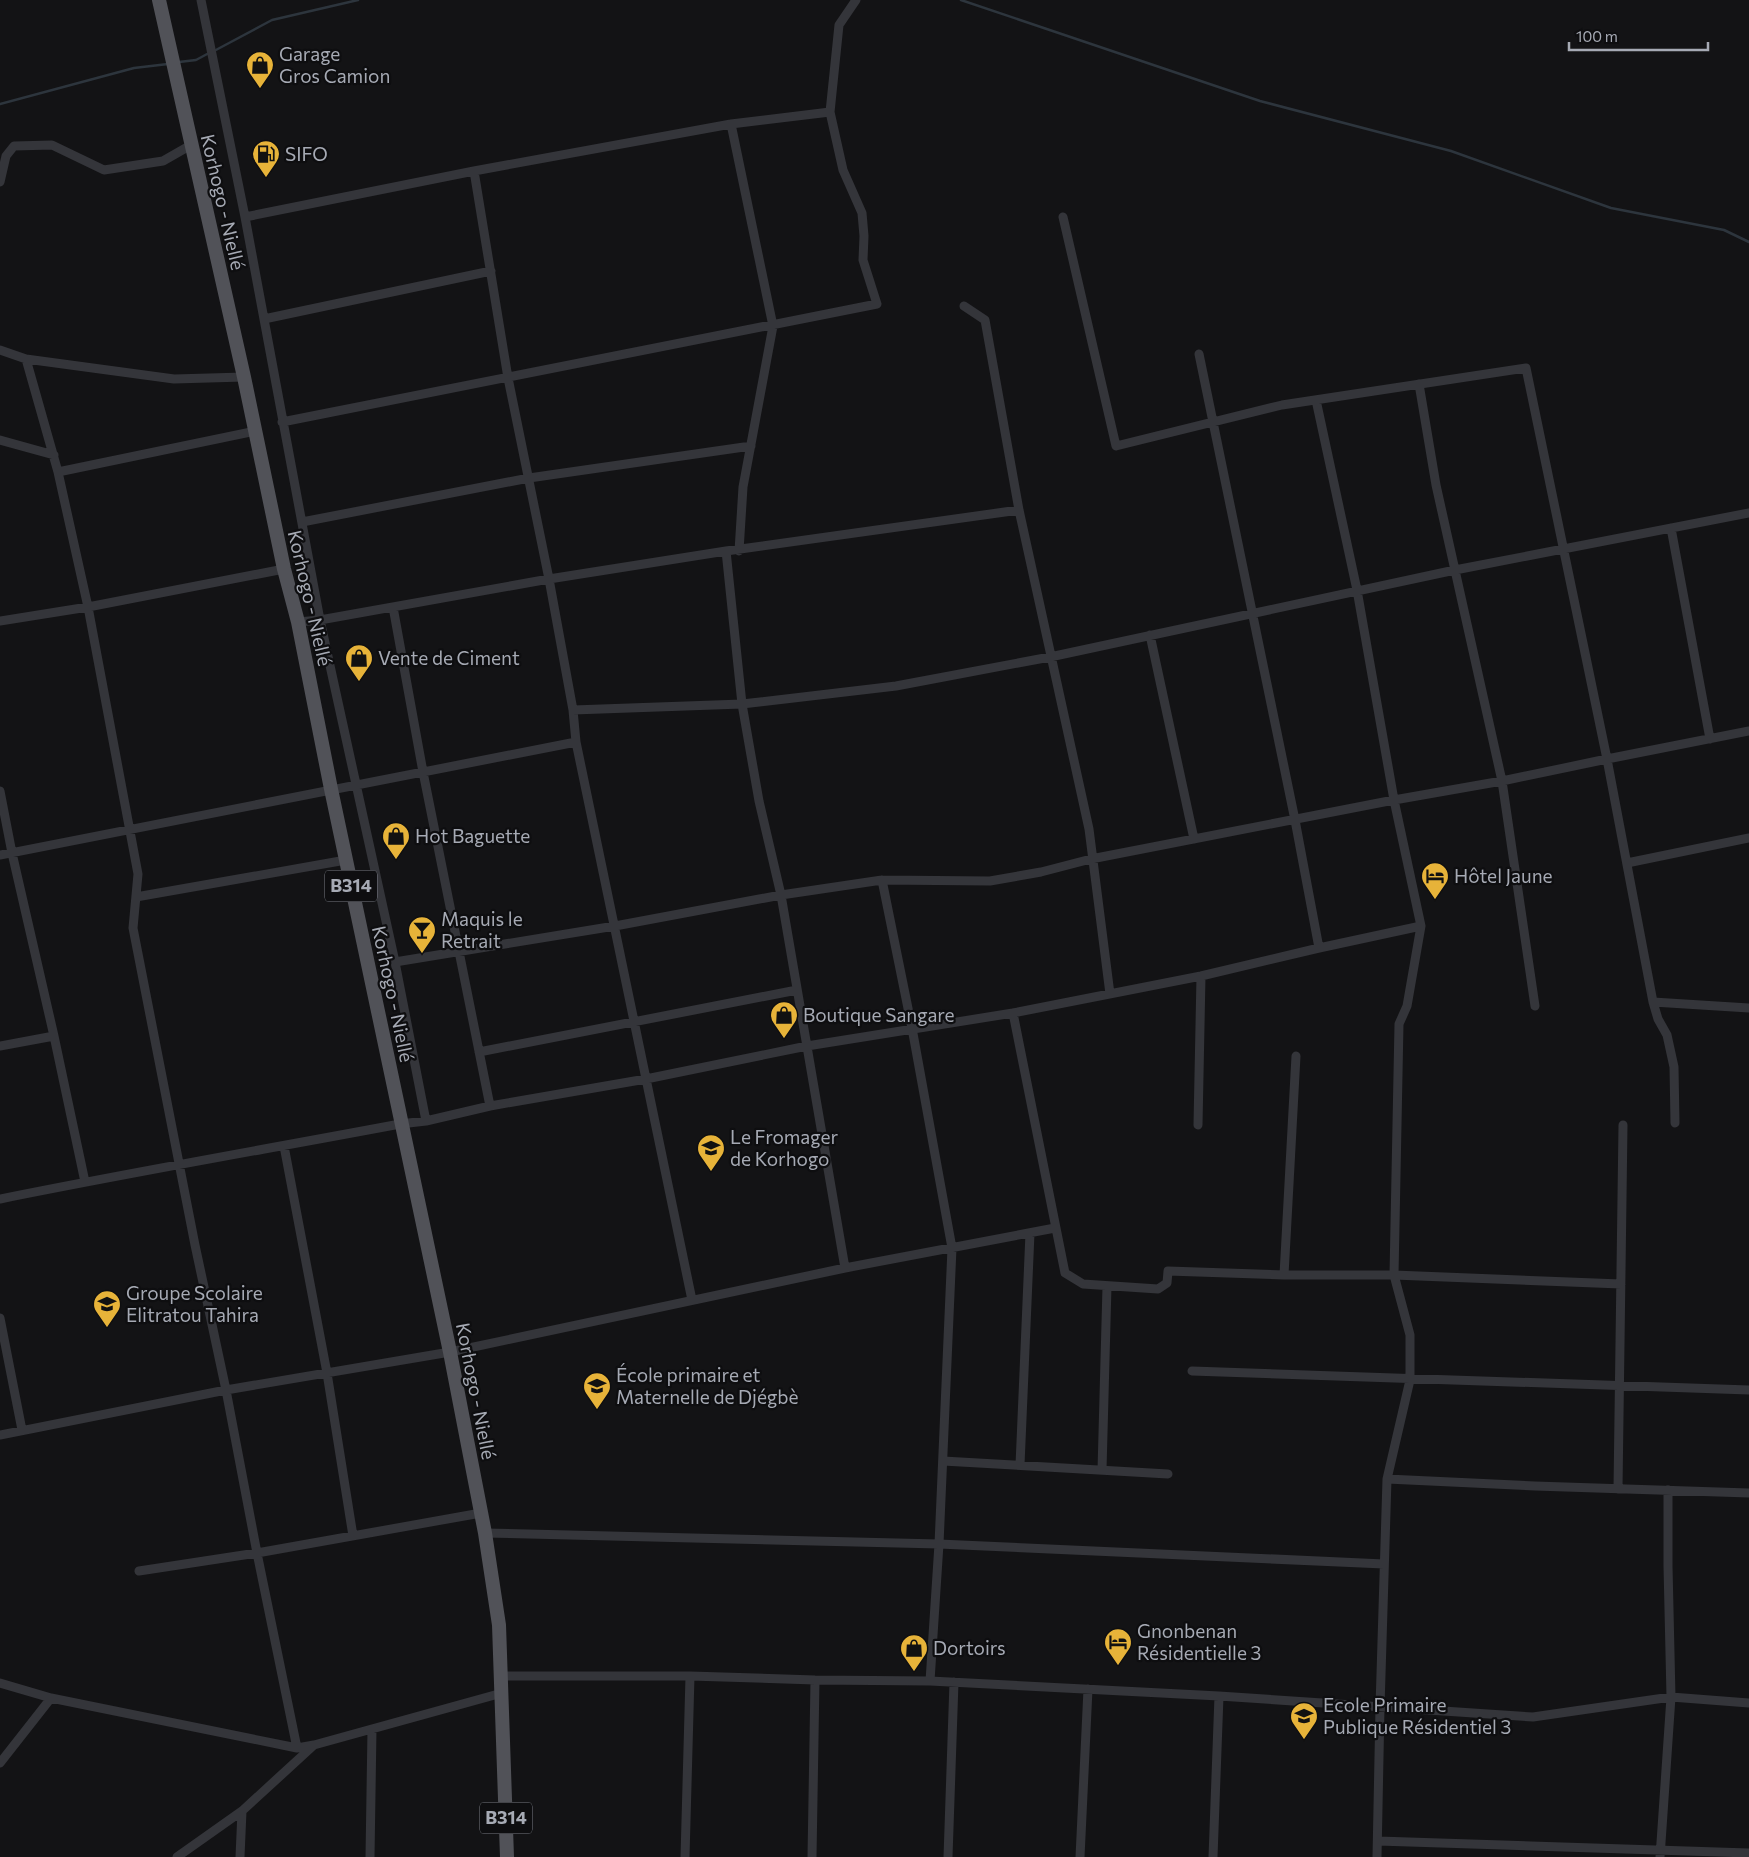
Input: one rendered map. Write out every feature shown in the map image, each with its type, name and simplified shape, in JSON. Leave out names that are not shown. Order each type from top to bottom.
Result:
[{"type":"main road","name":"Korhogo - Niellé","points":[[158,0],[256,431],[284,569],[298,622],[400,1124],[450,1352],[485,1533],[499,1625],[507,1857]]},
{"type":"street","points":[[201,0],[245,218],[320,620],[394,962],[426,1121]]},
{"type":"street","points":[[282,422],[877,304],[863,260],[864,236],[862,213],[843,170],[830,112],[838,25],[856,0]]},
{"type":"street","points":[[245,218],[474,171],[731,124],[830,112]]},
{"type":"street","points":[[731,124],[773,326],[742,487],[739,551]]},
{"type":"street","points":[[0,182],[6,156],[14,146],[52,146],[104,170],[163,161],[190,145]]},
{"type":"street","points":[[474,171],[492,271],[508,378],[549,579],[573,710],[576,742],[692,1300]]},
{"type":"street","points":[[1063,217],[1116,446],[1282,405],[1526,368],[1607,759],[1654,1002],[1658,1019],[1667,1035],[1674,1067],[1675,1123]]},
{"type":"street","points":[[264,319],[492,271]]},
{"type":"street","points":[[964,306],[985,320],[1020,510],[1050,657],[1089,829],[1091,859],[1110,994]]},
{"type":"street","points":[[0,350],[26,359],[174,379],[244,377]]},
{"type":"street","points":[[1199,354],[1295,820],[1319,948]]},
{"type":"street","points":[[26,359],[54,455],[88,607],[138,874],[132,928],[297,1748]]},
{"type":"street","points":[[1419,384],[1436,485],[1502,781],[1535,1006]]},
{"type":"street","points":[[1316,400],[1357,590],[1394,800],[1421,926],[1407,1006],[1399,1024],[1394,1275],[1410,1334],[1410,1380],[1386,1479],[1378,1857]]},
{"type":"street","points":[[58,472],[256,431]]},
{"type":"street","points":[[0,440],[54,455]]},
{"type":"street","points":[[302,522],[529,478],[751,446]]},
{"type":"street","points":[[298,622],[320,620],[549,579],[726,551],[739,551],[1020,510]]},
{"type":"street","points":[[573,710],[742,704],[896,686],[1050,657],[1455,570],[1749,513]]},
{"type":"street","points":[[1671,528],[1710,739]]},
{"type":"street","points":[[726,551],[742,704],[760,801],[781,895],[845,1268]]},
{"type":"street","points":[[0,621],[88,607],[284,569]]},
{"type":"street","points":[[393,607],[423,772],[490,1106]]},
{"type":"street","points":[[1150,635],[1194,839]]},
{"type":"street","points":[[394,962],[615,926],[781,895],[882,880],[990,881],[1041,872],[1091,859],[1749,732]]},
{"type":"street","points":[[0,855],[576,742]]},
{"type":"street","points":[[0,791],[85,1182]]},
{"type":"street","points":[[1627,863],[1749,838]]},
{"type":"street","points":[[136,897],[346,860]]},
{"type":"street","points":[[882,880],[912,1028],[952,1248],[939,1544],[930,1681]]},
{"type":"street","points":[[0,1200],[85,1182],[400,1124],[426,1121],[490,1106],[646,1079],[807,1046],[1013,1013],[1201,976],[1421,926]]},
{"type":"street","points":[[1198,1125],[1201,976]]},
{"type":"street","points":[[479,1052],[796,990]]},
{"type":"street","points":[[1654,1002],[1749,1008]]},
{"type":"street","points":[[1013,1013],[1065,1273],[1083,1284],[1158,1288],[1167,1283],[1168,1270],[1284,1275],[1394,1275],[1621,1284]]},
{"type":"street","points":[[0,1046],[54,1036]]},
{"type":"street","points":[[1284,1275],[1296,1056]]},
{"type":"street","points":[[1618,1489],[1623,1125]]},
{"type":"street","points":[[284,1146],[327,1373],[354,1536]]},
{"type":"street","points":[[0,1435],[226,1390],[450,1352],[845,1268],[1055,1228]]},
{"type":"street","points":[[1020,1465],[1030,1233]]},
{"type":"street","points":[[1102,1470],[1107,1286]]},
{"type":"street","points":[[0,1318],[22,1430]]},
{"type":"street","points":[[1192,1371],[1410,1380],[1749,1390]]},
{"type":"street","points":[[943,1461],[1168,1474]]},
{"type":"street","points":[[1386,1479],[1749,1493]]},
{"type":"street","points":[[1660,1853],[1671,1697],[1668,1490]]},
{"type":"street","points":[[139,1571],[257,1553],[481,1513]]},
{"type":"street","points":[[485,1533],[939,1544],[1384,1564]]},
{"type":"street","points":[[501,1676],[690,1676],[930,1681],[1219,1696],[1532,1717],[1671,1697],[1749,1703]]},
{"type":"street","points":[[685,1857],[690,1676]]},
{"type":"street","points":[[812,1857],[816,1680]]},
{"type":"street","points":[[948,1857],[954,1682]]},
{"type":"street","points":[[0,1683],[51,1698],[297,1748],[314,1745],[420,1714],[502,1693]]},
{"type":"street","points":[[1080,1857],[1088,1689]]},
{"type":"street","points":[[1212,1857],[1219,1696]]},
{"type":"street","points":[[0,1763],[51,1698]]},
{"type":"street","points":[[370,1857],[372,1729]]},
{"type":"street","points":[[177,1857],[242,1810],[314,1745]]},
{"type":"street","points":[[240,1857],[242,1810]]},
{"type":"street","points":[[1378,1842],[1660,1853],[1749,1853]]},
{"type":"waterway","points":[[214,51],[272,20],[358,0]]},
{"type":"waterway","points":[[961,0],[1260,101],[1451,151],[1611,208],[1724,230],[1749,242]]},
{"type":"waterway","points":[[179,62],[196,60],[209,53]]},
{"type":"waterway","points":[[0,104],[134,68],[168,64]]},
{"type":"place","name":"Garage Gros Camion","points":[[260,89]]},
{"type":"place","name":"SIFO","points":[[266,178]]},
{"type":"place","name":"Vente de Ciment","points":[[359,682]]},
{"type":"place","name":"Hot Baguette","points":[[396,860]]},
{"type":"place","name":"Hôtel Jaune","points":[[1435,900]]},
{"type":"place","name":"Maquis le Retrait","points":[[422,954]]},
{"type":"place","name":"Boutique Sangare","points":[[784,1039]]},
{"type":"place","name":"Le Fromager de Korhogo","points":[[711,1172]]},
{"type":"place","name":"Groupe Scolaire Elitratou Tahira","points":[[107,1328]]},
{"type":"place","name":"École primaire et Maternelle de Djégbè","points":[[597,1410]]},
{"type":"place","name":"Gnonbenan Résidentielle 3","points":[[1118,1666]]},
{"type":"place","name":"Dortoirs","points":[[914,1672]]},
{"type":"place","name":"Ecole Primaire Publique Résidentiel 3","points":[[1304,1740]]}]
